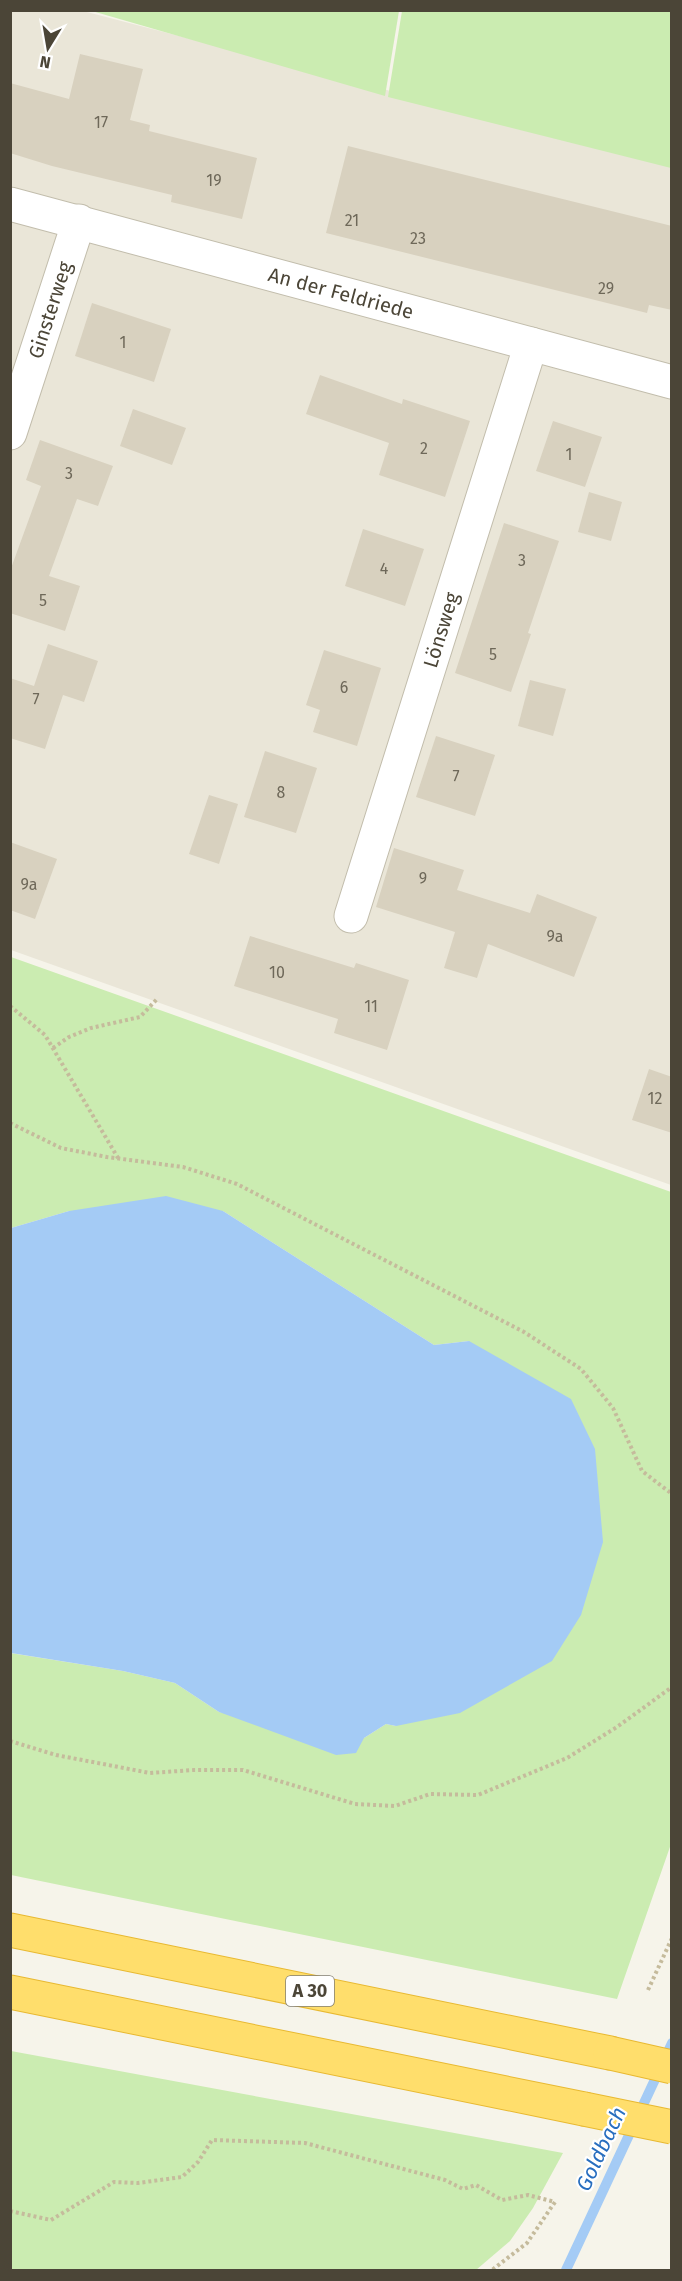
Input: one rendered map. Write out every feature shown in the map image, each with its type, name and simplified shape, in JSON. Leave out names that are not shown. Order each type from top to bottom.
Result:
[{"type":"highway","name":"A 30","points":[[10,1930],[672,2067]]},
{"type":"highway","points":[[10,1992],[672,2127]]},
{"type":"street","name":"An der Feldriede","points":[[10,204],[672,382]]},
{"type":"street","name":"Ginsterweg","points":[[10,433],[79,221]]},
{"type":"street","name":"Lönsweg","points":[[351,916],[531,345]]},
{"type":"path","points":[[53,1048],[69,1037],[91,1028],[140,1017],[158,998]]},
{"type":"path","points":[[10,1005],[45,1035],[119,1158]]},
{"type":"path","points":[[10,1123],[61,1148],[183,1167],[237,1184],[524,1332],[580,1369],[613,1408],[642,1472],[672,1494]]},
{"type":"path","points":[[10,1741],[56,1755],[150,1773],[243,1770],[355,1804],[395,1806],[430,1794],[478,1795],[557,1762],[617,1728],[672,1687]]},
{"type":"path","points":[[648,1990],[672,1938]]},
{"type":"path","points":[[10,2211],[51,2220],[114,2182],[138,2183],[182,2177],[198,2162],[212,2140],[305,2143],[445,2180],[463,2189],[476,2185],[502,2200],[528,2195],[555,2202],[527,2243],[492,2271]]},
{"type":"shaded area","points":[[11,11],[83,11],[671,164],[671,1185],[11,950]]},
{"type":"green space","points":[[92,11],[399,11],[385,96]]},
{"type":"green space","points":[[402,11],[671,11],[671,168],[388,97]]},
{"type":"green space","points":[[11,957],[671,1192],[671,1844],[617,1999],[11,1875],[10,1653],[123,1671],[175,1683],[219,1712],[364,1738],[386,1724],[396,1726],[469,1341],[434,1345],[223,1211],[69,1211],[11,1228]]},
{"type":"green space","points":[[11,2051],[563,2153],[533,2208],[510,2241],[476,2270],[11,2270]]},
{"type":"water","points":[[166,1196],[223,1211],[434,1345],[469,1341],[571,1399],[595,1449],[603,1542],[581,1615],[552,1661],[460,1713],[396,1726],[386,1724],[364,1738],[356,1753],[336,1755],[219,1712],[175,1683],[123,1671],[11,1653],[11,1228],[69,1211]]},
{"type":"building","points":[[80,54],[143,69],[130,120],[150,125],[149,131],[257,158],[242,219],[171,202],[172,195],[52,166],[10,153],[10,83],[69,99]]},
{"type":"building","points":[[348,146],[672,226],[672,310],[649,305],[647,313],[326,233]]},
{"type":"building","points":[[92,303],[171,329],[154,382],[75,356]]},
{"type":"building","points":[[320,375],[402,404],[403,399],[470,421],[445,497],[379,475],[389,443],[306,414]]},
{"type":"building","points":[[133,409],[186,428],[172,465],[120,446]]},
{"type":"building","points":[[553,421],[602,437],[585,487],[536,471]]},
{"type":"building","points":[[40,440],[113,466],[98,506],[77,499],[49,576],[80,586],[65,631],[10,613],[10,571],[41,486],[26,480]]},
{"type":"building","points":[[589,492],[622,502],[611,541],[578,532]]},
{"type":"building","points":[[504,523],[559,541],[511,692],[455,673]]},
{"type":"building","points":[[363,529],[424,549],[405,606],[345,586]]},
{"type":"building","points":[[48,644],[98,661],[84,702],[63,695],[45,749],[10,738],[10,678],[34,686]]},
{"type":"building","points":[[324,650],[381,668],[357,746],[313,732],[320,710],[306,705]]},
{"type":"building","points":[[530,680],[566,689],[553,736],[518,726]]},
{"type":"building","points":[[436,736],[495,755],[475,816],[416,797]]},
{"type":"building","points":[[265,751],[317,768],[296,833],[244,817]]},
{"type":"building","points":[[209,795],[238,804],[219,864],[189,854]]},
{"type":"building","points":[[10,842],[57,859],[35,919],[10,910]]},
{"type":"building","points":[[394,848],[464,870],[457,890],[530,913],[537,894],[597,917],[574,977],[488,944],[477,978],[444,968],[455,932],[376,907]]},
{"type":"building","points":[[250,936],[354,968],[356,963],[409,980],[387,1050],[334,1033],[338,1019],[234,986]]},
{"type":"building","points":[[649,1069],[672,1077],[672,1133],[632,1120]]},
{"type":"waterway","name":"Goldbach","points":[[566,2270],[672,2043]]}]
